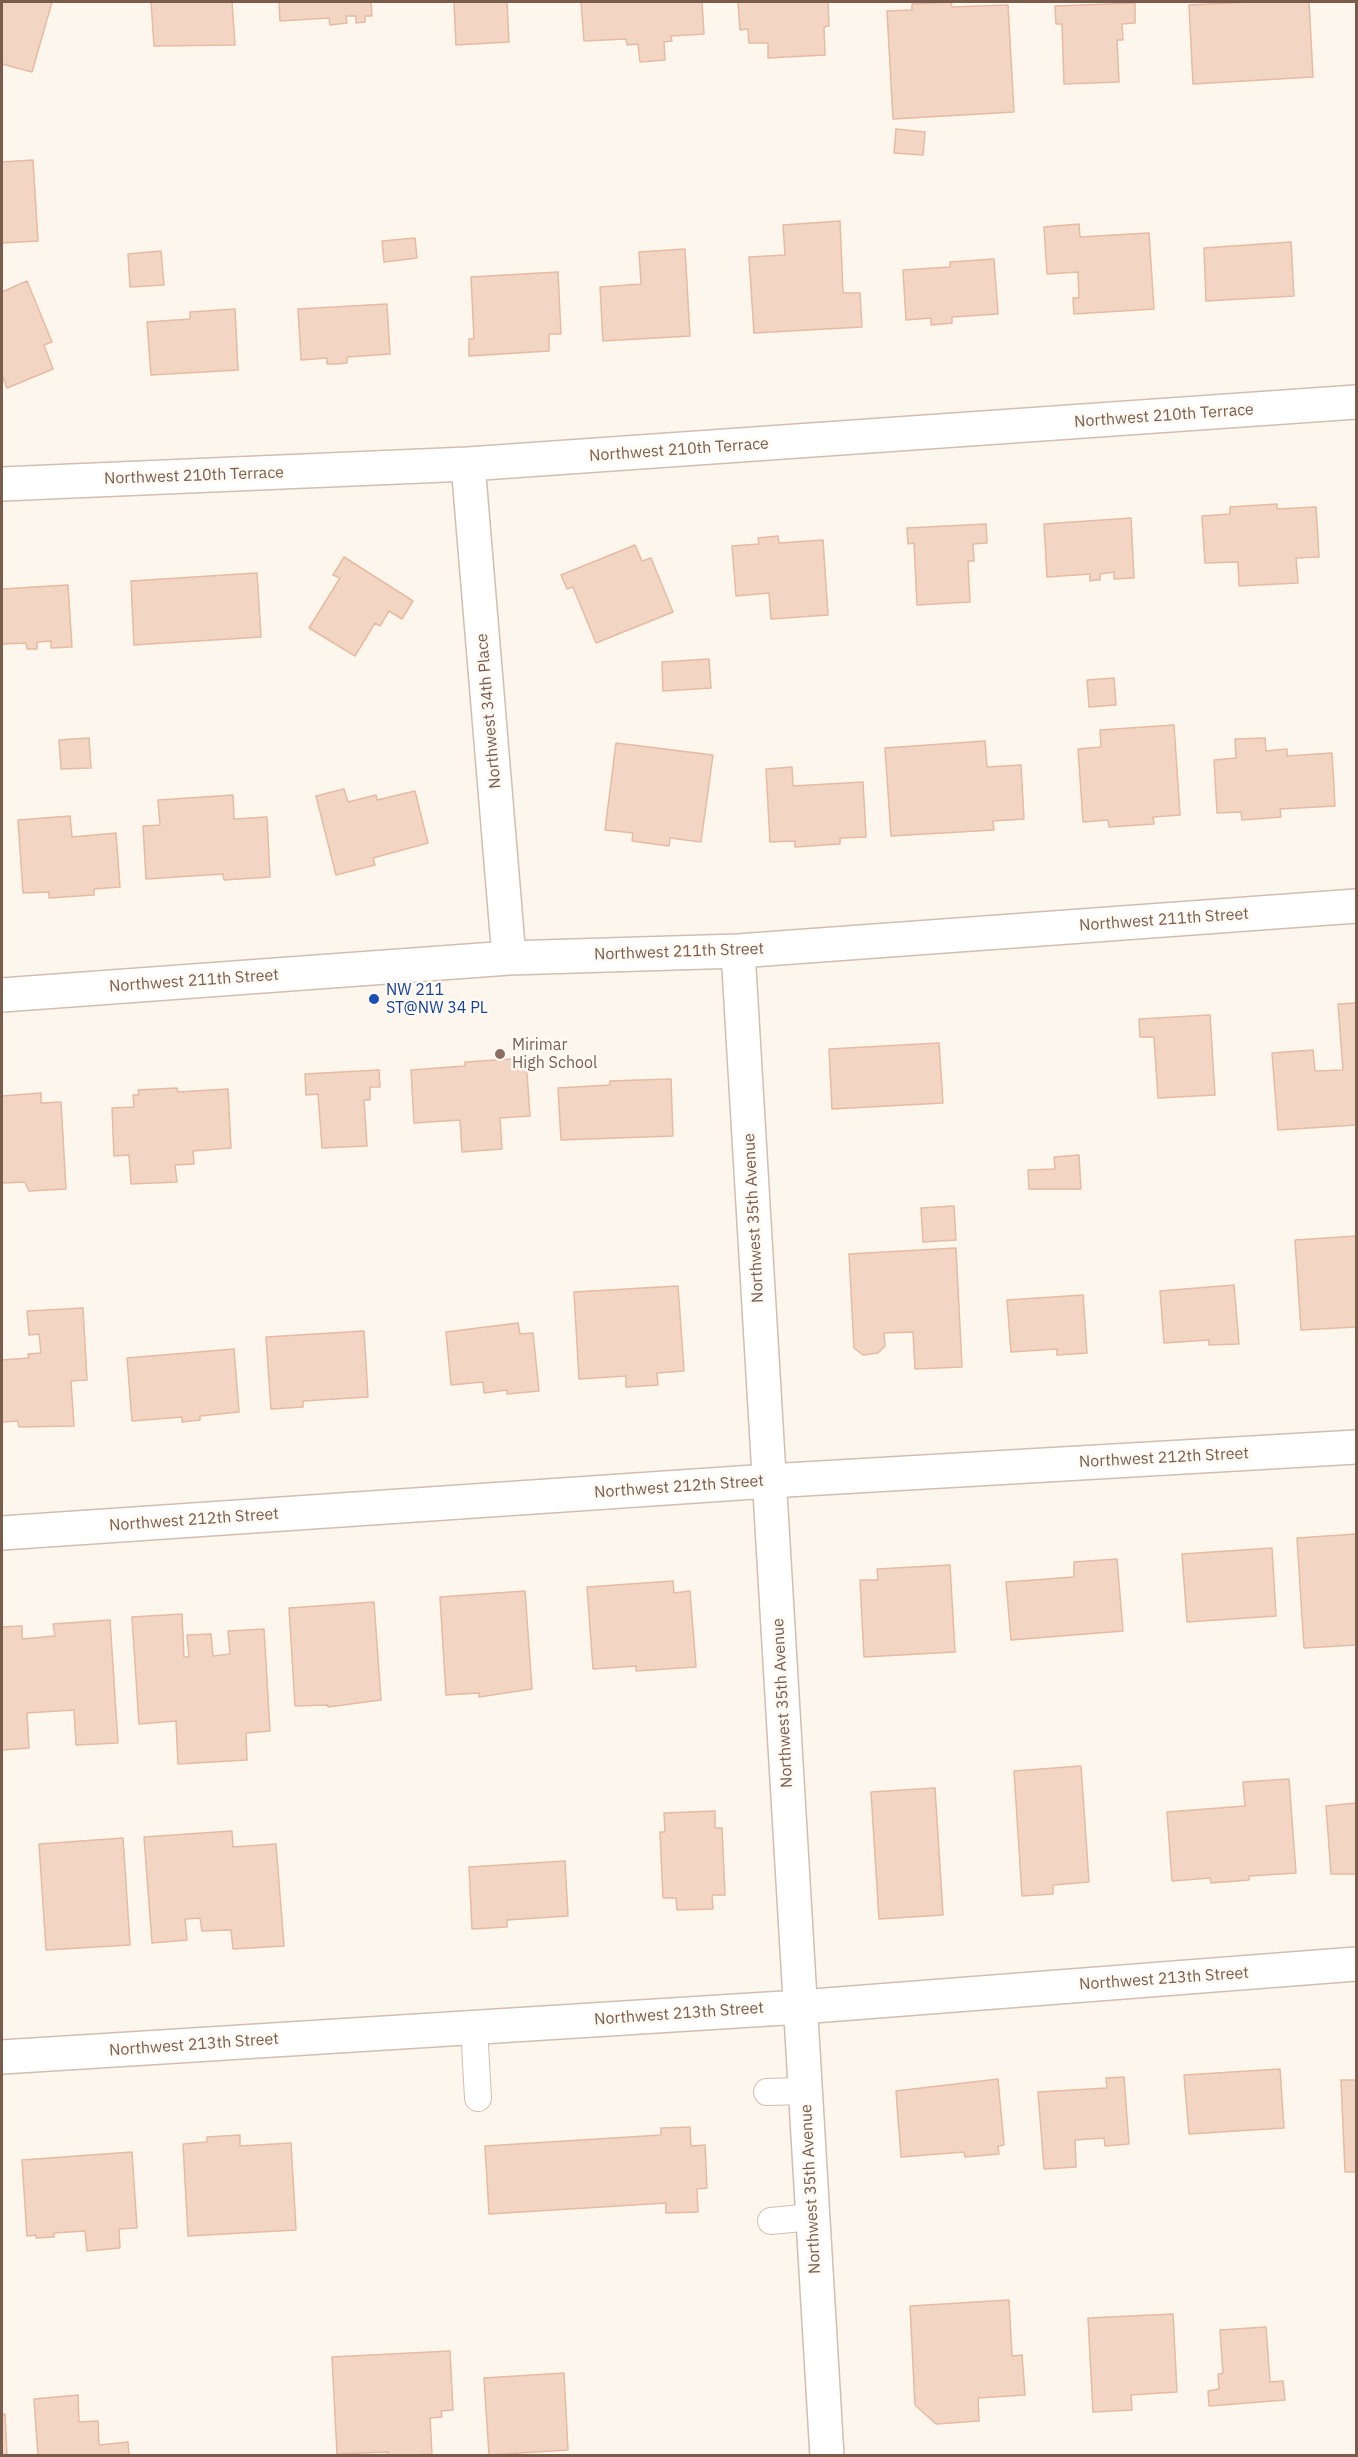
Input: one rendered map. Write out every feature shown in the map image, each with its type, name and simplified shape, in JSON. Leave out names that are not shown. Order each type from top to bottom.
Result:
[{"type":"street","name":"Northwest 210th Terrace","points":[[2,484],[468,464],[1356,402]]},
{"type":"street","name":"Northwest 34th Place","points":[[468,464],[510,958]]},
{"type":"street","name":"Northwest 211th Street","points":[[2,995],[510,958],[738,951],[1356,906]]},
{"type":"street","name":"Northwest 35th Avenue","points":[[738,951],[827,2456]]},
{"type":"street","name":"Northwest 212th Street","points":[[2,1533],[769,1481],[1356,1447]]},
{"type":"street","name":"Northwest 213th Street","points":[[2,2057],[800,2007],[1356,1964]]},
{"type":"lane","points":[[474,2027],[478,2098]]},
{"type":"lane","points":[[767,2092],[805,2091]]},
{"type":"lane","points":[[771,2221],[812,2217]]},
{"type":"building","points":[[2,2],[52,2],[32,72],[2,64]]},
{"type":"building","points":[[151,2],[232,2],[235,45],[154,46]]},
{"type":"building","points":[[279,2],[371,2],[372,16],[365,16],[365,22],[356,23],[356,16],[346,16],[347,23],[330,25],[329,18],[280,21]]},
{"type":"building","points":[[454,2],[507,2],[509,42],[456,45]]},
{"type":"building","points":[[581,2],[702,2],[704,34],[671,36],[672,41],[664,42],[665,60],[640,62],[638,44],[627,45],[626,39],[584,41]]},
{"type":"building","points":[[738,2],[828,2],[829,26],[824,27],[825,55],[768,58],[768,43],[749,43],[748,29],[740,30]]},
{"type":"building","points":[[951,2],[952,7],[1008,5],[1014,112],[893,119],[887,11],[912,10],[912,4]]},
{"type":"building","points":[[1309,2],[1313,77],[1193,84],[1189,5]]},
{"type":"building","points":[[1135,3],[1135,23],[1122,24],[1123,40],[1117,40],[1119,82],[1064,84],[1062,24],[1056,24],[1055,6]]},
{"type":"building","points":[[896,129],[925,132],[923,155],[894,153]]},
{"type":"building","points":[[33,160],[38,241],[2,243],[2,162]]},
{"type":"building","points":[[840,221],[843,293],[860,293],[862,327],[754,333],[749,257],[785,255],[783,225]]},
{"type":"building","points":[[1079,224],[1080,237],[1149,233],[1154,309],[1074,314],[1073,298],[1079,298],[1078,272],[1047,274],[1044,227]]},
{"type":"building","points":[[415,238],[417,258],[384,262],[382,241]]},
{"type":"building","points":[[1291,242],[1294,296],[1206,301],[1204,248]]},
{"type":"building","points":[[685,249],[690,336],[603,341],[600,287],[641,284],[639,252]]},
{"type":"building","points":[[161,251],[164,285],[130,287],[128,254]]},
{"type":"building","points":[[994,259],[998,314],[952,317],[952,323],[931,325],[931,318],[906,320],[903,270],[950,267],[950,262]]},
{"type":"building","points":[[558,272],[561,334],[549,334],[549,351],[469,356],[469,339],[474,339],[471,277]]},
{"type":"building","points":[[27,281],[52,342],[44,345],[53,369],[7,388],[2,375],[2,292]]},
{"type":"building","points":[[387,304],[390,354],[347,357],[347,363],[337,364],[327,364],[327,358],[301,360],[298,309]]},
{"type":"building","points":[[235,309],[238,370],[151,375],[147,322],[190,319],[190,312]]},
{"type":"building","points":[[1277,504],[1277,509],[1316,507],[1319,557],[1296,558],[1298,583],[1239,586],[1238,562],[1205,563],[1202,516],[1230,514],[1230,507]]},
{"type":"building","points":[[1131,518],[1134,578],[1114,579],[1114,572],[1100,574],[1100,580],[1090,581],[1090,574],[1047,577],[1044,524]]},
{"type":"building","points":[[986,524],[987,543],[973,544],[974,561],[968,561],[970,602],[917,605],[914,543],[908,544],[907,528]]},
{"type":"building","points":[[778,536],[779,543],[823,540],[828,615],[771,619],[769,593],[736,596],[732,546],[759,544],[758,538]]},
{"type":"building","points":[[635,545],[642,561],[651,558],[673,612],[596,643],[573,587],[567,589],[561,575]]},
{"type":"building","points":[[344,557],[413,601],[402,619],[389,611],[380,626],[375,623],[355,656],[309,628],[340,578],[333,575]]},
{"type":"building","points":[[257,573],[261,637],[134,645],[131,581]]},
{"type":"building","points":[[68,585],[72,647],[51,648],[51,641],[37,642],[37,649],[27,649],[26,643],[2,644],[2,589]]},
{"type":"building","points":[[709,659],[711,688],[663,691],[662,662]]},
{"type":"building","points":[[1114,678],[1116,705],[1089,707],[1087,680]]},
{"type":"building","points":[[1174,725],[1180,815],[1153,817],[1154,824],[1109,827],[1108,820],[1083,822],[1078,749],[1101,747],[1100,730]]},
{"type":"building","points":[[89,738],[91,768],[61,769],[59,740]]},
{"type":"building","points":[[1265,738],[1266,751],[1287,749],[1287,756],[1332,753],[1335,806],[1280,809],[1281,817],[1242,820],[1241,812],[1217,813],[1214,760],[1236,758],[1235,739]]},
{"type":"building","points":[[985,741],[987,767],[1021,765],[1024,819],[993,821],[994,830],[891,836],[885,748]]},
{"type":"building","points":[[616,743],[713,755],[701,842],[670,838],[669,846],[632,841],[633,833],[605,830]]},
{"type":"building","points":[[792,767],[793,786],[863,782],[866,837],[840,838],[840,844],[795,847],[795,841],[770,842],[766,769]]},
{"type":"building","points":[[344,789],[348,802],[376,795],[377,800],[415,791],[428,843],[373,858],[375,865],[336,875],[316,796]]},
{"type":"building","points":[[233,795],[234,819],[267,817],[270,877],[224,880],[223,874],[146,879],[143,826],[160,825],[158,800]]},
{"type":"building","points":[[70,816],[72,837],[116,833],[120,887],[94,889],[94,895],[49,898],[49,892],[23,893],[18,820]]},
{"type":"building","points":[[1356,1003],[1356,1125],[1278,1130],[1272,1053],[1313,1050],[1315,1071],[1343,1070],[1338,1004]]},
{"type":"building","points":[[1210,1015],[1215,1095],[1158,1098],[1154,1037],[1140,1037],[1139,1019]]},
{"type":"building","points":[[939,1043],[943,1103],[832,1109],[829,1049]]},
{"type":"building","points":[[526,1058],[530,1116],[500,1118],[502,1149],[462,1152],[460,1120],[414,1123],[411,1070],[465,1066],[465,1062]]},
{"type":"building","points":[[379,1070],[380,1087],[370,1087],[370,1100],[364,1100],[367,1146],[322,1148],[318,1094],[306,1095],[305,1074]]},
{"type":"building","points":[[671,1079],[673,1136],[561,1140],[558,1088],[610,1085],[610,1081]]},
{"type":"building","points":[[177,1088],[178,1092],[228,1089],[231,1148],[193,1151],[194,1164],[175,1165],[177,1182],[131,1184],[129,1155],[114,1156],[112,1108],[134,1107],[133,1095],[139,1095],[138,1090]]},
{"type":"building","points":[[41,1093],[41,1103],[61,1102],[66,1189],[29,1191],[25,1182],[2,1183],[2,1096]]},
{"type":"building","points":[[1079,1155],[1081,1189],[1029,1189],[1028,1170],[1055,1169],[1054,1157]]},
{"type":"building","points":[[954,1206],[956,1240],[923,1242],[921,1208]]},
{"type":"building","points":[[1356,1236],[1356,1327],[1301,1330],[1295,1240]]},
{"type":"building","points":[[956,1248],[962,1367],[915,1369],[913,1332],[884,1333],[885,1346],[878,1353],[863,1355],[854,1348],[849,1254]]},
{"type":"building","points":[[1234,1285],[1239,1344],[1209,1345],[1209,1340],[1164,1343],[1160,1291]]},
{"type":"building","points":[[678,1286],[684,1371],[657,1373],[658,1385],[626,1387],[626,1376],[579,1379],[574,1292]]},
{"type":"building","points":[[1083,1295],[1087,1353],[1057,1355],[1057,1349],[1011,1352],[1007,1300]]},
{"type":"building","points":[[83,1308],[87,1380],[71,1381],[74,1426],[19,1427],[18,1421],[2,1422],[2,1360],[29,1358],[28,1354],[41,1353],[39,1334],[29,1335],[27,1311]]},
{"type":"building","points":[[518,1323],[520,1334],[533,1333],[539,1391],[507,1394],[507,1390],[484,1393],[483,1382],[451,1385],[446,1332]]},
{"type":"building","points":[[364,1331],[368,1397],[303,1401],[303,1407],[271,1409],[266,1337]]},
{"type":"building","points":[[234,1349],[239,1412],[200,1416],[200,1420],[182,1422],[182,1417],[132,1421],[127,1358]]},
{"type":"building","points":[[1356,1534],[1356,1645],[1304,1648],[1297,1538]]},
{"type":"building","points":[[1272,1548],[1276,1616],[1187,1622],[1182,1554]]},
{"type":"building","points":[[1117,1559],[1123,1631],[1011,1640],[1006,1582],[1074,1577],[1074,1562]]},
{"type":"building","points":[[950,1565],[955,1652],[864,1657],[860,1580],[878,1580],[877,1569]]},
{"type":"building","points":[[673,1581],[674,1593],[690,1591],[696,1667],[636,1671],[636,1666],[593,1669],[587,1587]]},
{"type":"building","points":[[525,1591],[532,1689],[479,1697],[479,1693],[446,1695],[440,1597]]},
{"type":"building","points":[[374,1602],[381,1700],[328,1707],[328,1705],[295,1706],[289,1608]]},
{"type":"building","points":[[182,1614],[184,1657],[189,1657],[187,1635],[211,1634],[213,1656],[230,1654],[228,1631],[264,1629],[270,1731],[246,1733],[247,1760],[178,1764],[176,1721],[139,1724],[132,1617]]},
{"type":"building","points":[[110,1620],[118,1743],[76,1745],[74,1710],[27,1713],[29,1748],[2,1750],[2,1627],[22,1626],[22,1639],[55,1636],[53,1624]]},
{"type":"building","points":[[1081,1766],[1089,1882],[1053,1885],[1053,1894],[1022,1896],[1014,1771]]},
{"type":"building","points":[[1289,1779],[1296,1873],[1249,1876],[1249,1880],[1211,1883],[1210,1878],[1172,1881],[1167,1812],[1245,1806],[1243,1782]]},
{"type":"building","points":[[935,1788],[943,1915],[879,1919],[871,1792]]},
{"type":"building","points":[[1356,1803],[1356,1874],[1331,1874],[1326,1806]]},
{"type":"building","points":[[715,1811],[715,1828],[722,1828],[725,1895],[712,1895],[713,1909],[677,1910],[676,1898],[663,1898],[660,1832],[665,1832],[664,1813]]},
{"type":"building","points":[[232,1831],[233,1847],[276,1844],[284,1946],[233,1949],[231,1930],[202,1931],[200,1918],[185,1919],[187,1940],[152,1943],[144,1837]]},
{"type":"building","points":[[123,1838],[130,1945],[46,1950],[39,1844]]},
{"type":"building","points":[[565,1861],[568,1916],[507,1920],[507,1927],[472,1929],[469,1867]]},
{"type":"building","points":[[1280,2069],[1284,2128],[1189,2134],[1184,2075]]},
{"type":"building","points":[[1124,2077],[1129,2144],[1105,2146],[1104,2138],[1075,2140],[1076,2167],[1044,2169],[1038,2092],[1107,2088],[1106,2078]]},
{"type":"building","points":[[998,2079],[1004,2145],[998,2146],[999,2154],[965,2157],[964,2152],[901,2157],[896,2091]]},
{"type":"building","points":[[1341,2080],[1356,2080],[1356,2172],[1345,2172]]},
{"type":"building","points":[[690,2127],[691,2146],[705,2145],[707,2188],[697,2189],[698,2212],[666,2213],[666,2203],[489,2214],[485,2146],[661,2135],[661,2128]]},
{"type":"building","points":[[240,2135],[240,2146],[291,2143],[296,2230],[188,2236],[183,2144],[207,2142],[207,2137]]},
{"type":"building","points":[[132,2152],[137,2228],[119,2229],[120,2248],[87,2251],[85,2231],[54,2233],[54,2237],[27,2236],[22,2160]]},
{"type":"building","points":[[1009,2300],[1012,2356],[1022,2355],[1025,2395],[978,2398],[979,2421],[936,2424],[915,2405],[910,2306]]},
{"type":"building","points":[[1173,2314],[1177,2392],[1131,2395],[1132,2410],[1093,2412],[1088,2318]]},
{"type":"building","points":[[1266,2327],[1270,2382],[1283,2381],[1285,2400],[1209,2406],[1208,2391],[1219,2389],[1218,2374],[1223,2373],[1220,2330]]},
{"type":"building","points":[[450,2351],[453,2410],[441,2411],[442,2417],[430,2418],[432,2454],[388,2456],[388,2452],[337,2454],[332,2357]]},
{"type":"building","points":[[564,2373],[568,2450],[489,2455],[484,2378]]},
{"type":"building","points":[[78,2395],[79,2422],[98,2421],[99,2445],[128,2442],[129,2456],[38,2456],[34,2399]]},
{"type":"building","points":[[2,2414],[5,2414],[7,2456],[2,2456]]},
{"type":"place","name":"NW 211 ST@NW 34 PL","points":[[374,999]]},
{"type":"place","name":"Mirimar High School","points":[[500,1054]]}]
